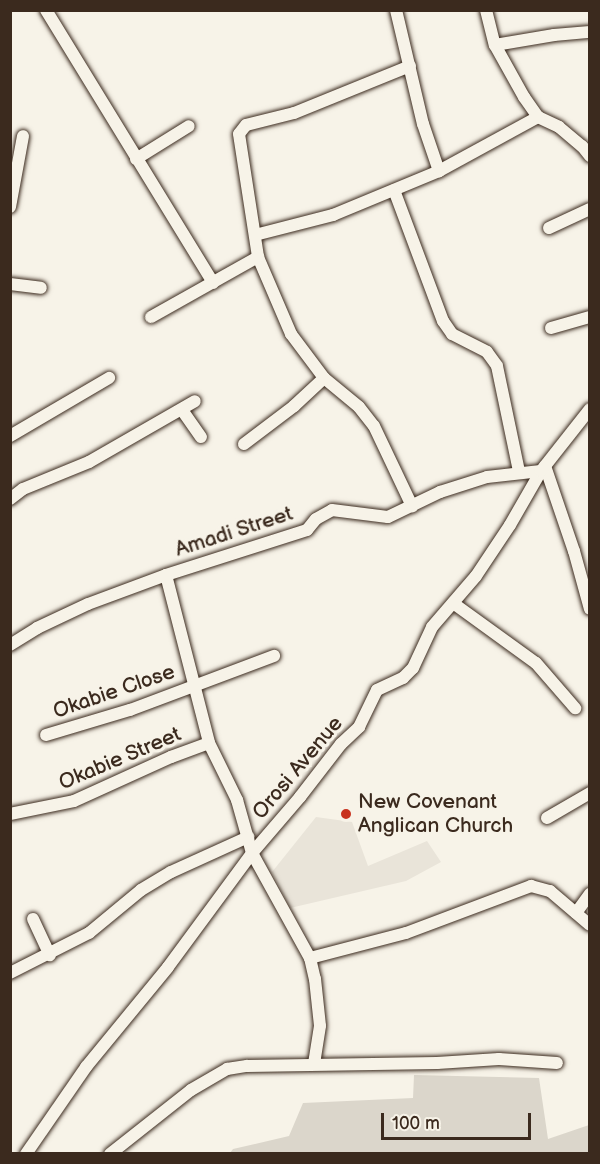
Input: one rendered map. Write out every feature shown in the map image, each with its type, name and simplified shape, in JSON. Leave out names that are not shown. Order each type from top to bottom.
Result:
[{"type":"street","points":[[46,10],[213,283]]},
{"type":"street","points":[[396,10],[423,124],[439,171]]},
{"type":"street","points":[[486,10],[495,45],[538,117],[559,128],[582,146],[590,156]]},
{"type":"street","points":[[495,45],[554,34],[590,32]]},
{"type":"street","points":[[410,66],[294,113],[242,128],[239,134],[258,257],[291,334],[324,378],[359,407],[374,426],[412,506]]},
{"type":"street","points":[[255,235],[333,215],[394,190],[439,171],[538,117]]},
{"type":"street","points":[[136,159],[189,126]]},
{"type":"street","points":[[10,207],[23,136]]},
{"type":"street","points":[[394,190],[443,321],[452,334],[487,352],[497,366],[519,471]]},
{"type":"street","points":[[549,228],[590,209]]},
{"type":"street","points":[[151,317],[258,257]]},
{"type":"street","points":[[10,284],[41,288]]},
{"type":"street","points":[[551,328],[590,317]]},
{"type":"street","points":[[10,436],[109,378]]},
{"type":"street","points":[[244,444],[294,406],[324,378]]},
{"type":"street","points":[[10,500],[31,486],[90,462],[195,401]]},
{"type":"street","name":"Orosi Avenue","points":[[26,1154],[86,1067],[168,967],[252,852],[300,797],[341,744],[358,728],[377,690],[408,674],[432,627],[476,576],[543,469],[590,409]]},
{"type":"street","points":[[182,410],[201,437]]},
{"type":"street","points":[[543,469],[574,551],[590,609]]},
{"type":"street","name":"Amadi Street","points":[[10,645],[37,628],[88,604],[166,575],[307,530],[316,519],[332,510],[350,511],[377,518],[397,515],[440,492],[487,477],[543,469]]},
{"type":"street","points":[[166,575],[209,743],[237,800],[252,852],[310,957],[320,1026],[314,1064]]},
{"type":"street","points":[[453,603],[536,663],[574,708]]},
{"type":"street","name":"Okabie Close","points":[[46,735],[130,710],[274,656]]},
{"type":"street","name":"Okabie Street","points":[[10,814],[74,801],[171,757],[209,743]]},
{"type":"street","points":[[547,818],[590,793]]},
{"type":"street","points":[[10,973],[50,955],[89,933],[141,890],[171,872],[248,837]]},
{"type":"street","points":[[310,957],[406,933],[531,886],[550,891],[590,925]]},
{"type":"street","points":[[576,913],[590,894]]},
{"type":"street","points":[[33,919],[50,955]]},
{"type":"street","points":[[110,1154],[191,1090],[220,1072],[247,1066],[437,1063],[499,1059],[557,1063]]},
{"type":"shaded area","points":[[316,817],[352,822],[368,866],[427,841],[441,862],[406,881],[290,908],[272,872]]},
{"type":"shaded area","points":[[414,1075],[539,1078],[548,1139],[589,1125],[589,1153],[230,1153],[233,1149],[289,1136],[303,1103],[413,1098]]},
{"type":"place","name":"New Covenant Anglican Church","points":[[346,814]]}]
